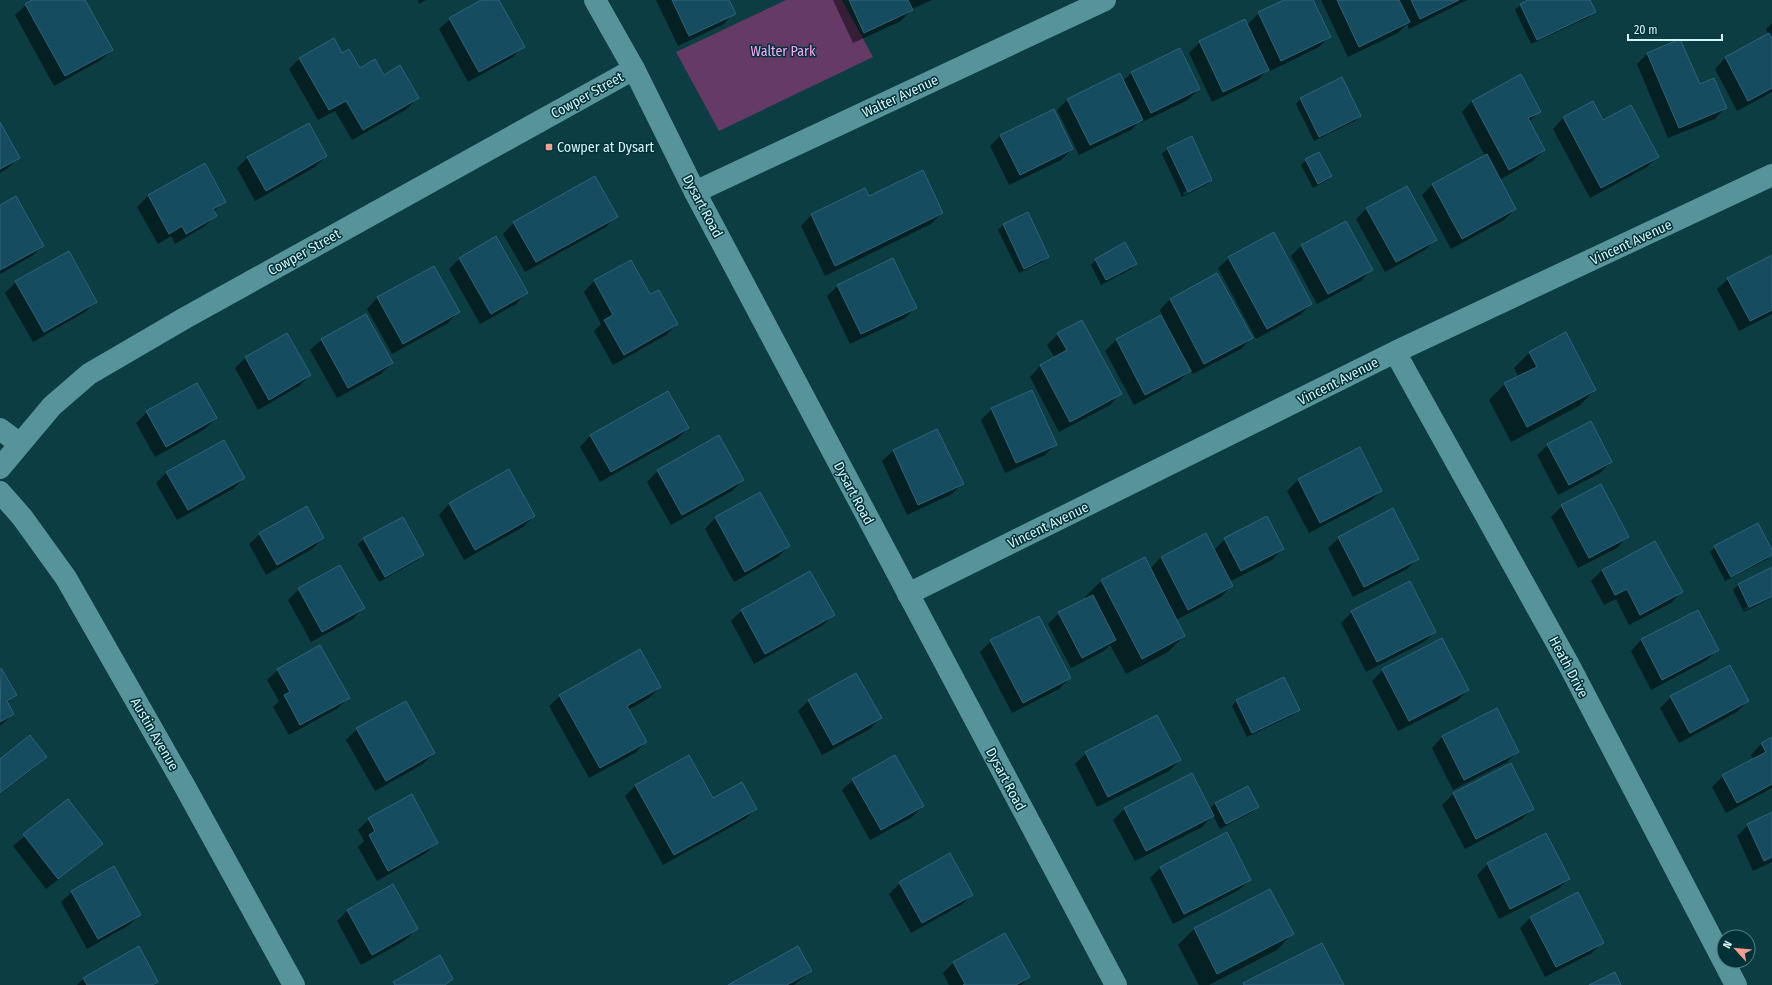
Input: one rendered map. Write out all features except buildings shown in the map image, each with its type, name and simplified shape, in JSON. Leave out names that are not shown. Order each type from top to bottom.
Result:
[{"type":"street","name":"Dysart Road","points":[[595,0],[634,69],[695,192],[1116,985]]},
{"type":"street","name":"Walter Avenue","points":[[695,192],[1105,0]]},
{"type":"street","name":"Cowper Street","points":[[0,468],[19,443],[52,406],[89,374],[185,318],[634,69]]},
{"type":"street","name":"Vincent Avenue","points":[[908,594],[1394,352],[1772,175]]},
{"type":"street","name":"Heath Drive","points":[[1394,352],[1569,665],[1736,985]]},
{"type":"street","points":[[0,429],[19,443]]},
{"type":"street","name":"Austin Avenue","points":[[0,492],[22,517],[66,578],[184,785],[294,985]]},
{"type":"green space","name":"Walter Park","points":[[786,0],[842,0],[873,57],[719,131],[676,52]]},
{"type":"place","name":"Cowper at Dysart","points":[[549,147]]}]
